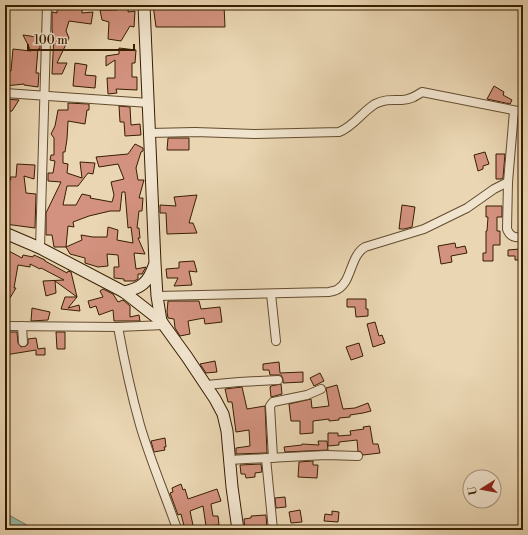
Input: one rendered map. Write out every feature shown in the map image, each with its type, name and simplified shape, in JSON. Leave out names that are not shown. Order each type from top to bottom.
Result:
[{"type":"main road","points":[[144,5],[155,263],[157,296],[163,323]]},
{"type":"main road","points":[[5,233],[40,248],[124,292],[163,323],[206,385],[223,414],[227,431],[229,460],[238,530]]},
{"type":"main road","points":[[124,292],[134,290],[141,286],[151,275],[155,263]]},
{"type":"street","points":[[40,248],[47,5]]},
{"type":"street","points":[[5,92],[149,103]]},
{"type":"street","points":[[149,133],[196,132],[255,134],[339,132],[344,130],[375,104],[385,100],[403,100],[411,98],[422,92],[523,112]]},
{"type":"street","points":[[514,111],[508,182],[507,229],[512,237],[523,237]]},
{"type":"street","points":[[157,296],[329,292],[339,289],[344,283],[360,250],[365,247],[424,229],[467,208],[494,189],[508,182]]},
{"type":"street","points":[[271,294],[276,341]]},
{"type":"street","points":[[5,326],[118,327],[163,323]]},
{"type":"street","points":[[22,326],[23,342]]},
{"type":"street","points":[[118,327],[140,426],[158,478],[176,526],[179,530]]},
{"type":"street","points":[[206,385],[278,380]]},
{"type":"street","points":[[273,530],[269,458],[270,406],[273,402],[307,395],[321,390]]},
{"type":"street","points":[[229,460],[326,455],[358,456]]},
{"type":"shaded area","points":[[5,513],[36,530],[5,530]]},
{"type":"building","points":[[57,5],[82,5],[82,13],[93,12],[91,24],[69,21],[66,31],[69,38],[57,63],[67,63],[62,74],[52,74],[54,35],[52,30],[52,12],[57,13]]},
{"type":"building","points":[[114,5],[129,5],[128,12],[135,11],[134,27],[130,26],[121,41],[108,39],[109,22],[102,20],[100,10],[117,10]]},
{"type":"building","points":[[153,5],[224,5],[225,27],[156,27]]},
{"type":"building","points":[[23,35],[37,37],[40,46],[40,49],[38,49],[36,73],[39,73],[38,87],[24,84],[5,86],[5,68],[11,71],[13,49],[31,51]]},
{"type":"building","points":[[119,48],[136,50],[135,63],[132,63],[132,77],[137,77],[137,90],[116,89],[117,93],[108,94],[107,78],[115,78],[115,60],[106,66],[106,56],[119,54]]},
{"type":"building","points":[[75,63],[87,65],[85,75],[96,76],[95,88],[73,86]]},
{"type":"building","points":[[494,86],[504,92],[503,95],[512,100],[510,104],[487,99]]},
{"type":"building","points":[[5,99],[19,100],[12,111],[5,112]]},
{"type":"building","points":[[68,103],[89,104],[85,124],[68,121],[65,152],[63,152],[63,163],[68,164],[67,173],[82,178],[80,162],[95,163],[93,174],[88,173],[78,186],[67,186],[63,205],[76,205],[82,194],[91,196],[90,198],[112,202],[114,195],[111,182],[124,179],[118,164],[99,167],[96,157],[128,154],[135,144],[143,148],[136,168],[138,180],[144,180],[139,198],[143,198],[142,211],[139,211],[137,228],[139,228],[140,238],[138,238],[145,254],[134,253],[136,269],[146,267],[142,274],[138,274],[138,279],[134,281],[124,281],[124,279],[114,278],[114,267],[119,267],[118,255],[107,254],[108,266],[98,267],[85,263],[85,258],[70,254],[66,247],[54,247],[52,235],[46,235],[46,213],[61,182],[48,181],[48,173],[53,173],[55,161],[50,160],[51,155],[54,155],[54,138],[51,134],[55,126],[58,110],[68,110]],"holes":[[[122,192],[125,192],[128,228],[131,227],[133,243],[117,240],[118,230],[108,227],[107,237],[81,235],[82,240],[66,247],[68,226],[74,227],[73,222],[89,216],[110,211],[120,211]]]},
{"type":"building","points":[[119,106],[130,107],[131,125],[140,124],[141,135],[125,136],[124,122],[120,122]]},
{"type":"building","points":[[168,138],[189,138],[189,150],[167,150]]},
{"type":"building","points":[[485,152],[489,164],[483,166],[483,169],[478,171],[474,155]]},
{"type":"building","points":[[496,154],[505,154],[503,178],[501,179],[496,179]]},
{"type":"building","points":[[17,164],[35,165],[34,179],[24,176],[26,193],[36,194],[35,228],[5,224],[5,179],[11,180],[10,177],[16,177]]},
{"type":"building","points":[[197,195],[189,223],[193,223],[197,233],[167,234],[166,213],[160,213],[160,205],[176,206],[174,197]]},
{"type":"building","points":[[402,205],[415,207],[412,227],[399,229]]},
{"type":"building","points":[[486,206],[502,206],[502,217],[497,217],[497,231],[500,231],[500,245],[493,245],[493,261],[483,261],[483,253],[486,253],[486,231],[488,217],[486,217]]},
{"type":"building","points":[[455,243],[456,248],[465,246],[467,253],[451,256],[452,262],[441,264],[438,246]]},
{"type":"building","points":[[5,249],[22,258],[23,255],[33,257],[34,255],[67,273],[68,271],[71,272],[77,297],[55,281],[56,293],[46,296],[43,281],[64,280],[30,264],[30,267],[18,265],[14,288],[16,288],[10,298],[5,297]]},
{"type":"building","points":[[520,249],[521,260],[515,260],[515,256],[508,256],[508,250]]},
{"type":"building","points":[[194,261],[197,272],[189,271],[192,285],[174,286],[178,278],[167,278],[166,269],[179,268],[179,262]]},
{"type":"building","points":[[103,289],[113,294],[118,302],[123,300],[130,306],[130,317],[139,315],[140,321],[114,321],[113,310],[99,315],[96,306],[90,308],[88,301],[103,297],[100,291]]},
{"type":"building","points":[[65,297],[77,297],[68,308],[79,305],[80,311],[61,309]]},
{"type":"building","points":[[347,299],[366,299],[368,316],[356,317],[355,307],[347,307]]},
{"type":"building","points":[[168,301],[199,301],[201,309],[220,307],[222,322],[205,324],[204,318],[188,321],[190,334],[180,336],[175,328],[174,319],[168,318]]},
{"type":"building","points":[[32,308],[50,312],[48,320],[31,321]]},
{"type":"building","points":[[375,322],[379,336],[382,335],[385,343],[373,347],[367,324]]},
{"type":"building","points":[[17,332],[18,343],[21,347],[28,344],[28,339],[36,338],[38,349],[45,348],[45,355],[36,355],[36,350],[5,355],[5,333]]},
{"type":"building","points":[[56,332],[65,332],[65,349],[57,349]]},
{"type":"building","points":[[359,343],[363,356],[351,360],[346,347]]},
{"type":"building","points":[[215,361],[217,372],[206,373],[200,364]]},
{"type":"building","points":[[279,362],[280,373],[303,372],[303,382],[283,383],[281,375],[270,375],[269,370],[263,370],[263,364]]},
{"type":"building","points":[[320,373],[324,381],[314,386],[310,378]]},
{"type":"building","points":[[281,384],[282,394],[271,397],[270,387]]},
{"type":"building","points":[[337,385],[343,409],[355,408],[368,403],[371,411],[350,415],[350,417],[339,418],[339,420],[329,421],[329,419],[313,421],[313,433],[300,434],[300,421],[291,421],[289,404],[311,399],[312,408],[329,406],[326,388]]},
{"type":"building","points":[[242,387],[247,409],[265,406],[267,453],[236,454],[236,448],[250,446],[249,430],[236,432],[232,402],[228,402],[225,389]]},
{"type":"building","points":[[370,426],[373,444],[378,444],[380,453],[363,455],[358,451],[357,440],[339,442],[339,445],[328,446],[328,433],[338,433],[338,436],[351,435],[350,431],[364,429],[363,427]]},
{"type":"building","points":[[165,438],[165,450],[154,452],[151,441]]},
{"type":"building","points":[[318,441],[327,441],[328,450],[285,452],[284,447],[302,444],[319,445]]},
{"type":"building","points":[[313,461],[313,465],[318,465],[317,478],[298,477],[299,462]]},
{"type":"building","points":[[261,464],[262,472],[255,473],[255,477],[246,478],[245,474],[241,474],[240,465]]},
{"type":"building","points":[[181,484],[183,490],[185,489],[188,499],[217,489],[221,501],[211,504],[213,516],[218,516],[219,525],[206,526],[203,506],[190,511],[194,530],[185,530],[181,514],[178,515],[170,493],[173,492],[172,488]]},
{"type":"building","points":[[285,497],[286,507],[276,508],[275,498]]},
{"type":"building","points":[[300,510],[302,522],[291,523],[289,512]]},
{"type":"building","points":[[332,511],[339,512],[338,522],[324,521],[325,514],[332,515]]},
{"type":"building","points":[[266,515],[267,529],[245,530],[244,519],[251,518],[251,516]]}]
